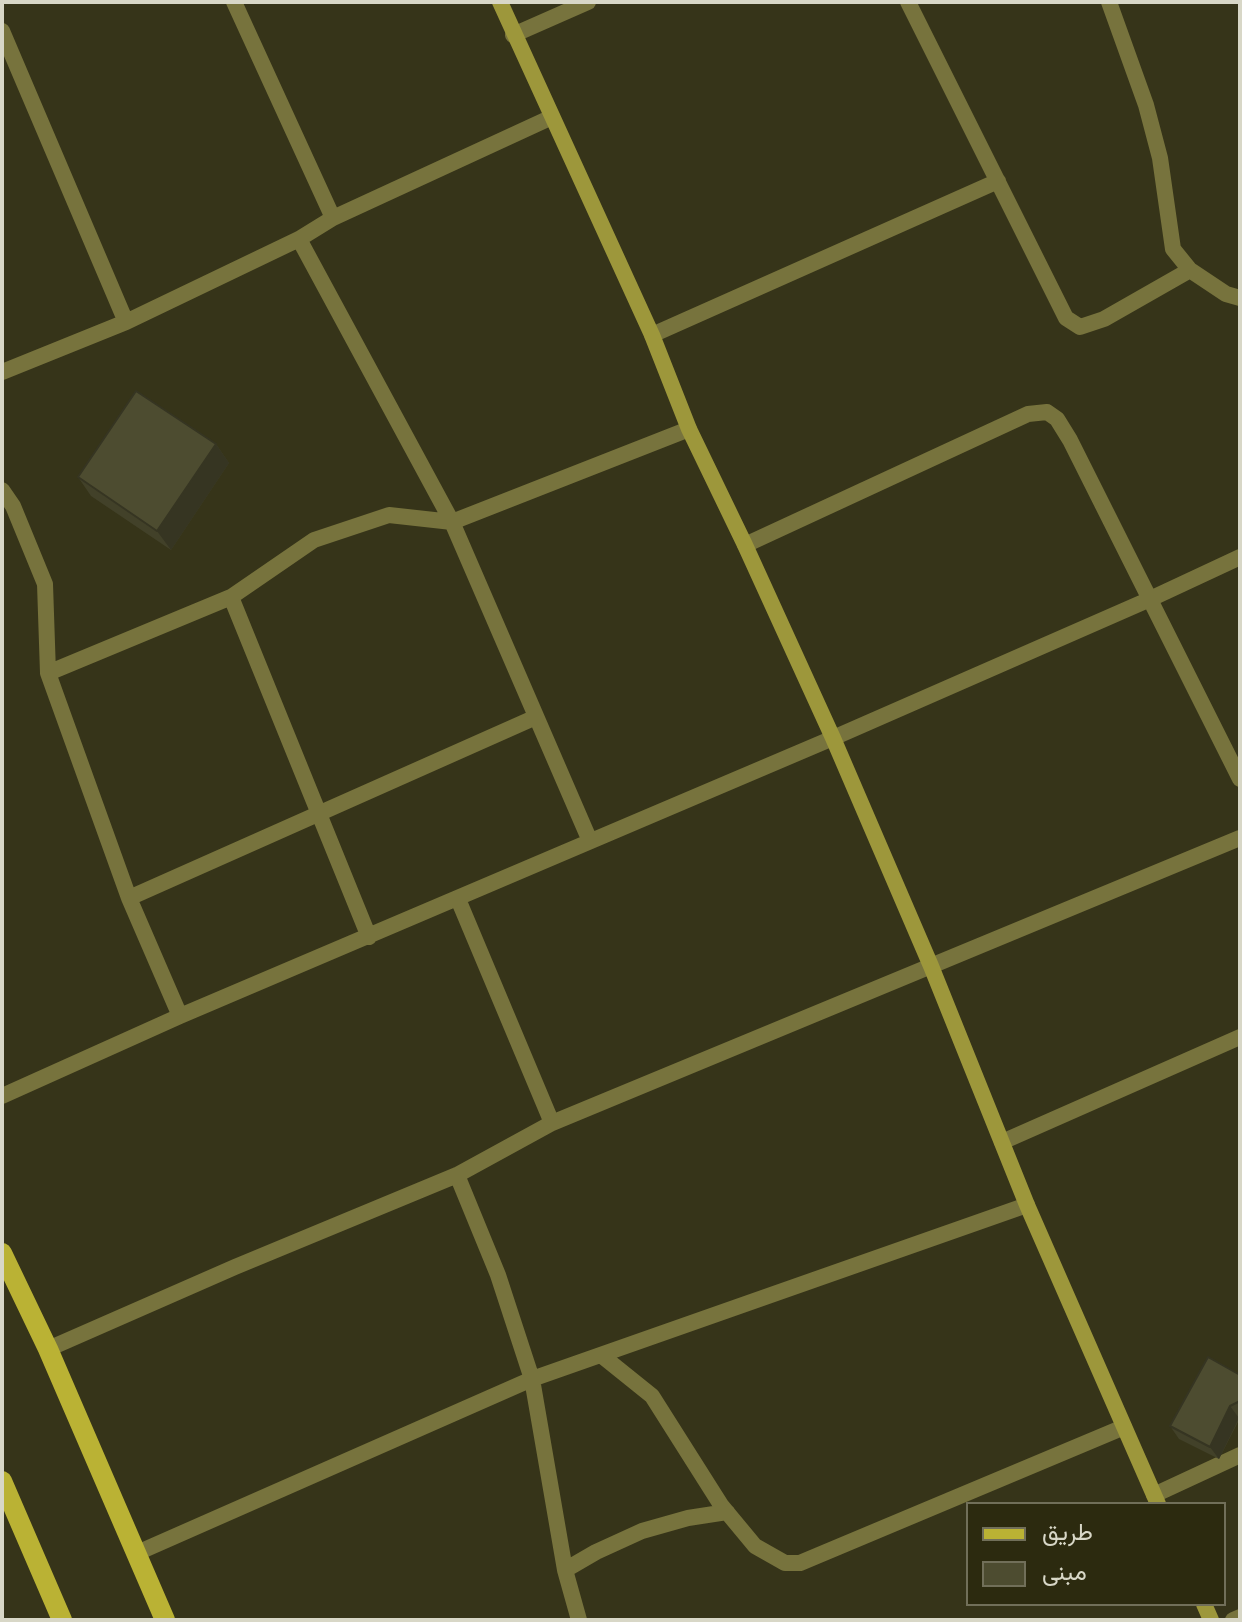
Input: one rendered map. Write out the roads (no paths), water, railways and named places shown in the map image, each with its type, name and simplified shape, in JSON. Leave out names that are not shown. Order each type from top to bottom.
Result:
[{"type":"main road","points":[[2,1253],[48,1349],[165,1620]]},
{"type":"main road","points":[[2,1481],[62,1620]]},
{"type":"street","points":[[234,2],[333,218]]},
{"type":"street","points":[[500,2],[652,335],[689,429],[833,738],[931,966],[1027,1205],[1156,1500],[1240,1455]]},
{"type":"street","points":[[513,35],[588,2]]},
{"type":"street","points":[[908,2],[1066,318],[1080,327],[1104,319],[1190,270]]},
{"type":"street","points":[[1109,2],[1146,105],[1160,158],[1173,249],[1190,270],[1226,294],[1240,298]]},
{"type":"street","points":[[2,31],[126,322]]},
{"type":"street","points":[[2,372],[126,322],[299,239],[333,218],[552,117]]},
{"type":"street","points":[[652,335],[998,181]]},
{"type":"street","points":[[299,239],[452,522],[590,841]]},
{"type":"street","points":[[745,545],[1028,414],[1047,412],[1057,419],[1070,440],[1240,779]]},
{"type":"street","points":[[48,673],[231,597],[314,540],[389,515],[452,522],[689,429]]},
{"type":"street","points":[[2,490],[13,506],[45,584],[48,673],[129,898],[180,1016]]},
{"type":"street","points":[[2,1096],[180,1016],[833,738],[1240,557]]},
{"type":"street","points":[[231,597],[369,937]]},
{"type":"street","points":[[129,898],[536,717]]},
{"type":"street","points":[[48,1349],[457,1175],[552,1123],[1240,838]]},
{"type":"street","points":[[458,899],[552,1123]]},
{"type":"street","points":[[1002,1142],[1240,1037]]},
{"type":"street","points":[[457,1175],[498,1275],[532,1379],[565,1570],[579,1620]]},
{"type":"street","points":[[137,1553],[532,1379],[1027,1205]]},
{"type":"street","points":[[601,1355],[652,1396],[727,1512],[755,1546],[785,1563],[800,1563],[1124,1427]]},
{"type":"street","points":[[565,1570],[642,1531],[688,1518],[727,1512]]},
{"type":"street","points":[[1233,1620],[1240,1617]]}]
